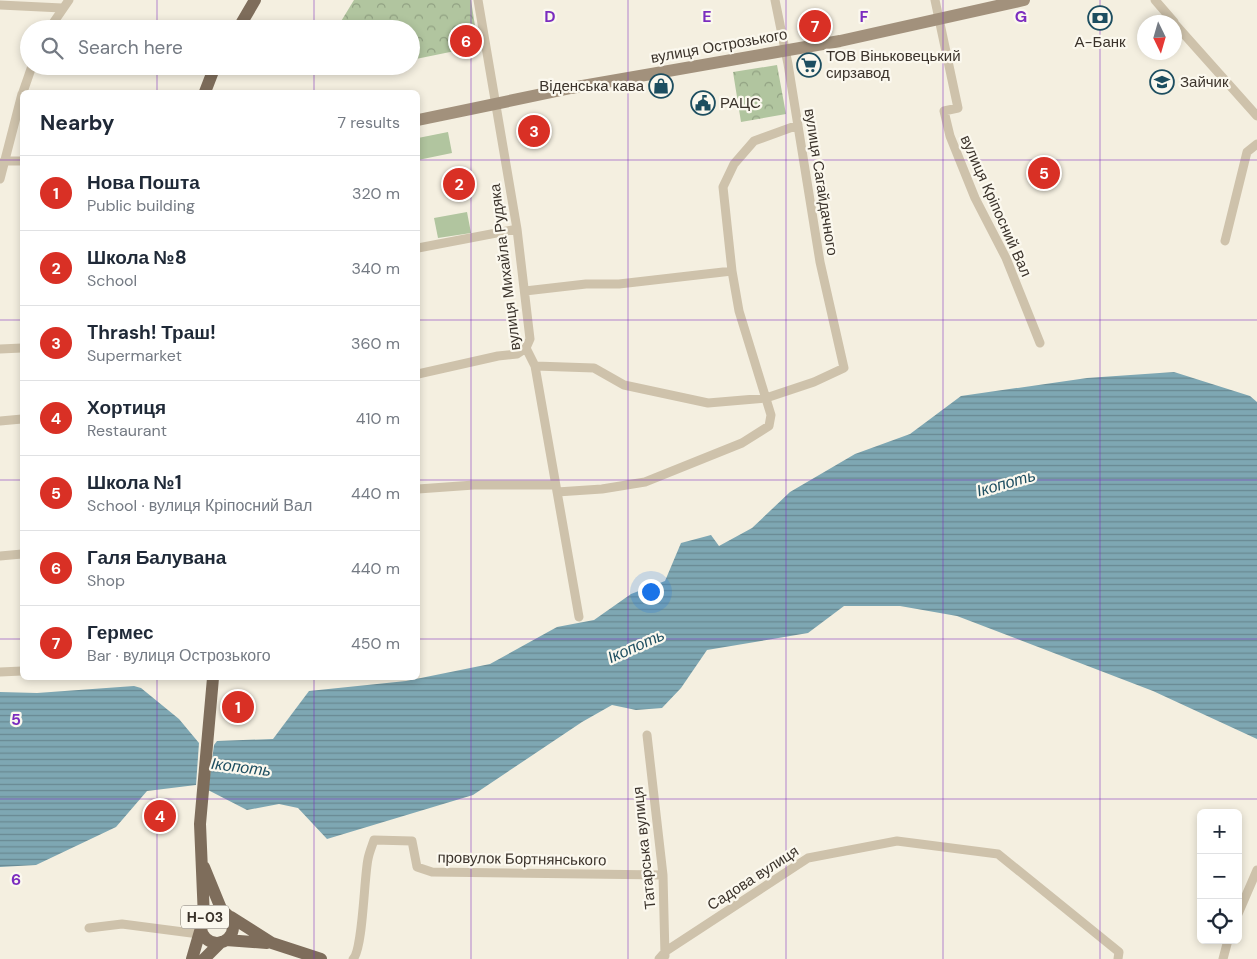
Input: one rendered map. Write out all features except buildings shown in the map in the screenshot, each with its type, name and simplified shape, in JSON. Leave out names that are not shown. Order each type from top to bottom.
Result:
[{"type":"main road","points":[[243,20],[255,0]]},
{"type":"main road","name":"вулиця Острозького","points":[[420,120],[571,88],[786,51],[1024,0]]},
{"type":"main road","points":[[206,90],[211,75]]},
{"type":"main road","points":[[212,90],[213,75]]},
{"type":"main road","name":"Н-03","points":[[212,680],[203,790],[201,927],[202,934],[210,941],[223,941]]},
{"type":"main road","name":"Н-03","points":[[201,858],[232,932],[204,959]]},
{"type":"main road","name":"Н-03","points":[[192,959],[201,927],[212,911],[226,914]]},
{"type":"main road","points":[[226,914],[272,943],[321,959]]},
{"type":"main road","points":[[223,941],[272,943]]},
{"type":"street","points":[[55,20],[69,0]]},
{"type":"street","name":"вулиця Михайла Рудяка","points":[[478,0],[517,229],[530,339],[526,348],[535,366],[580,617]]},
{"type":"street","name":"вулиця Сагайдачного","points":[[766,398],[814,382],[844,368],[820,262],[786,51],[775,0]]},
{"type":"street","name":"вулиця Кріпосний Вал","points":[[935,0],[958,108],[944,111],[950,136],[975,198],[1006,258],[1040,343]]},
{"type":"street","points":[[1155,0],[1167,15]]},
{"type":"street","points":[[0,5],[62,8]]},
{"type":"street","points":[[1182,32],[1257,116]]},
{"type":"street","points":[[24,90],[29,75]]},
{"type":"street","points":[[0,179],[4,160],[4,143],[20,101]]},
{"type":"street","points":[[420,489],[474,485],[602,489],[645,482],[742,443],[769,426],[772,415],[739,311],[732,271],[723,187],[734,164],[754,141],[798,124]]},
{"type":"street","points":[[1225,240],[1247,152],[1257,144]]},
{"type":"street","points":[[4,160],[20,161]]},
{"type":"street","points":[[420,248],[517,229]]},
{"type":"street","points":[[525,291],[586,284],[619,284],[732,271]]},
{"type":"street","points":[[0,349],[20,348]]},
{"type":"street","points":[[420,374],[498,356],[517,354],[526,348]]},
{"type":"street","points":[[535,366],[594,368],[624,385],[708,402],[766,398]]},
{"type":"street","points":[[0,421],[20,419]]},
{"type":"street","points":[[0,556],[20,554]]},
{"type":"street","points":[[0,672],[20,671]]},
{"type":"street","name":"Татарська вулиця","points":[[647,735],[662,875],[665,955]]},
{"type":"street","name":"провулок Бортнянського","points":[[353,959],[356,956],[359,940],[368,859],[374,840],[412,841],[417,867],[432,872],[662,875]]},
{"type":"street","name":"Садова вулиця","points":[[659,959],[808,858],[897,840],[998,854],[1120,957]]},
{"type":"street","points":[[1242,905],[1257,870]]},
{"type":"street","points":[[90,928],[122,924],[201,927]]},
{"type":"street","points":[[1222,959],[1227,944]]},
{"type":"green space","points":[[354,0],[471,0],[475,26],[451,30],[455,51],[420,58],[420,20],[342,20]]},
{"type":"green space","points":[[777,65],[786,114],[741,122],[733,72]]},
{"type":"green space","points":[[448,132],[452,153],[420,160],[420,138]]},
{"type":"green space","points":[[467,212],[471,233],[438,238],[434,218]]},
{"type":"water","name":"Ікопоть","points":[[1174,372],[1250,396],[1257,402],[1257,739],[1153,691],[957,616],[900,606],[844,606],[808,633],[707,650],[681,688],[662,708],[636,710],[612,705],[582,722],[473,795],[327,839],[298,808],[279,804],[247,810],[208,790],[214,745],[217,741],[273,739],[309,691],[420,680],[420,678],[490,664],[557,627],[594,620],[631,594],[665,581],[681,543],[711,535],[719,546],[752,528],[790,492],[855,454],[910,434],[961,396],[1087,378]]},
{"type":"water","points":[[134,686],[141,688],[179,719],[199,743],[196,785],[147,791],[116,827],[36,865],[0,867],[0,692],[37,693]]},
{"type":"place","name":"А-Банк","points":[[1100,18]]},
{"type":"place","name":"Гермес","points":[[815,26]]},
{"type":"place","name":"Галя Балувана","points":[[466,41]]},
{"type":"place","name":"ТОВ Віньковецький сирзавод","points":[[809,65]]},
{"type":"place","name":"Зайчик","points":[[1162,82]]},
{"type":"place","name":"Віденська кава","points":[[661,86]]},
{"type":"place","name":"РАЦС","points":[[703,103]]},
{"type":"place","name":"Thrash! Траш!","points":[[534,131]]},
{"type":"place","name":"Школа №1","points":[[1044,173]]},
{"type":"place","name":"Школа №8","points":[[459,184]]},
{"type":"place","name":"Нова Пошта","points":[[238,707]]},
{"type":"place","name":"Хортиця","points":[[160,816]]}]
